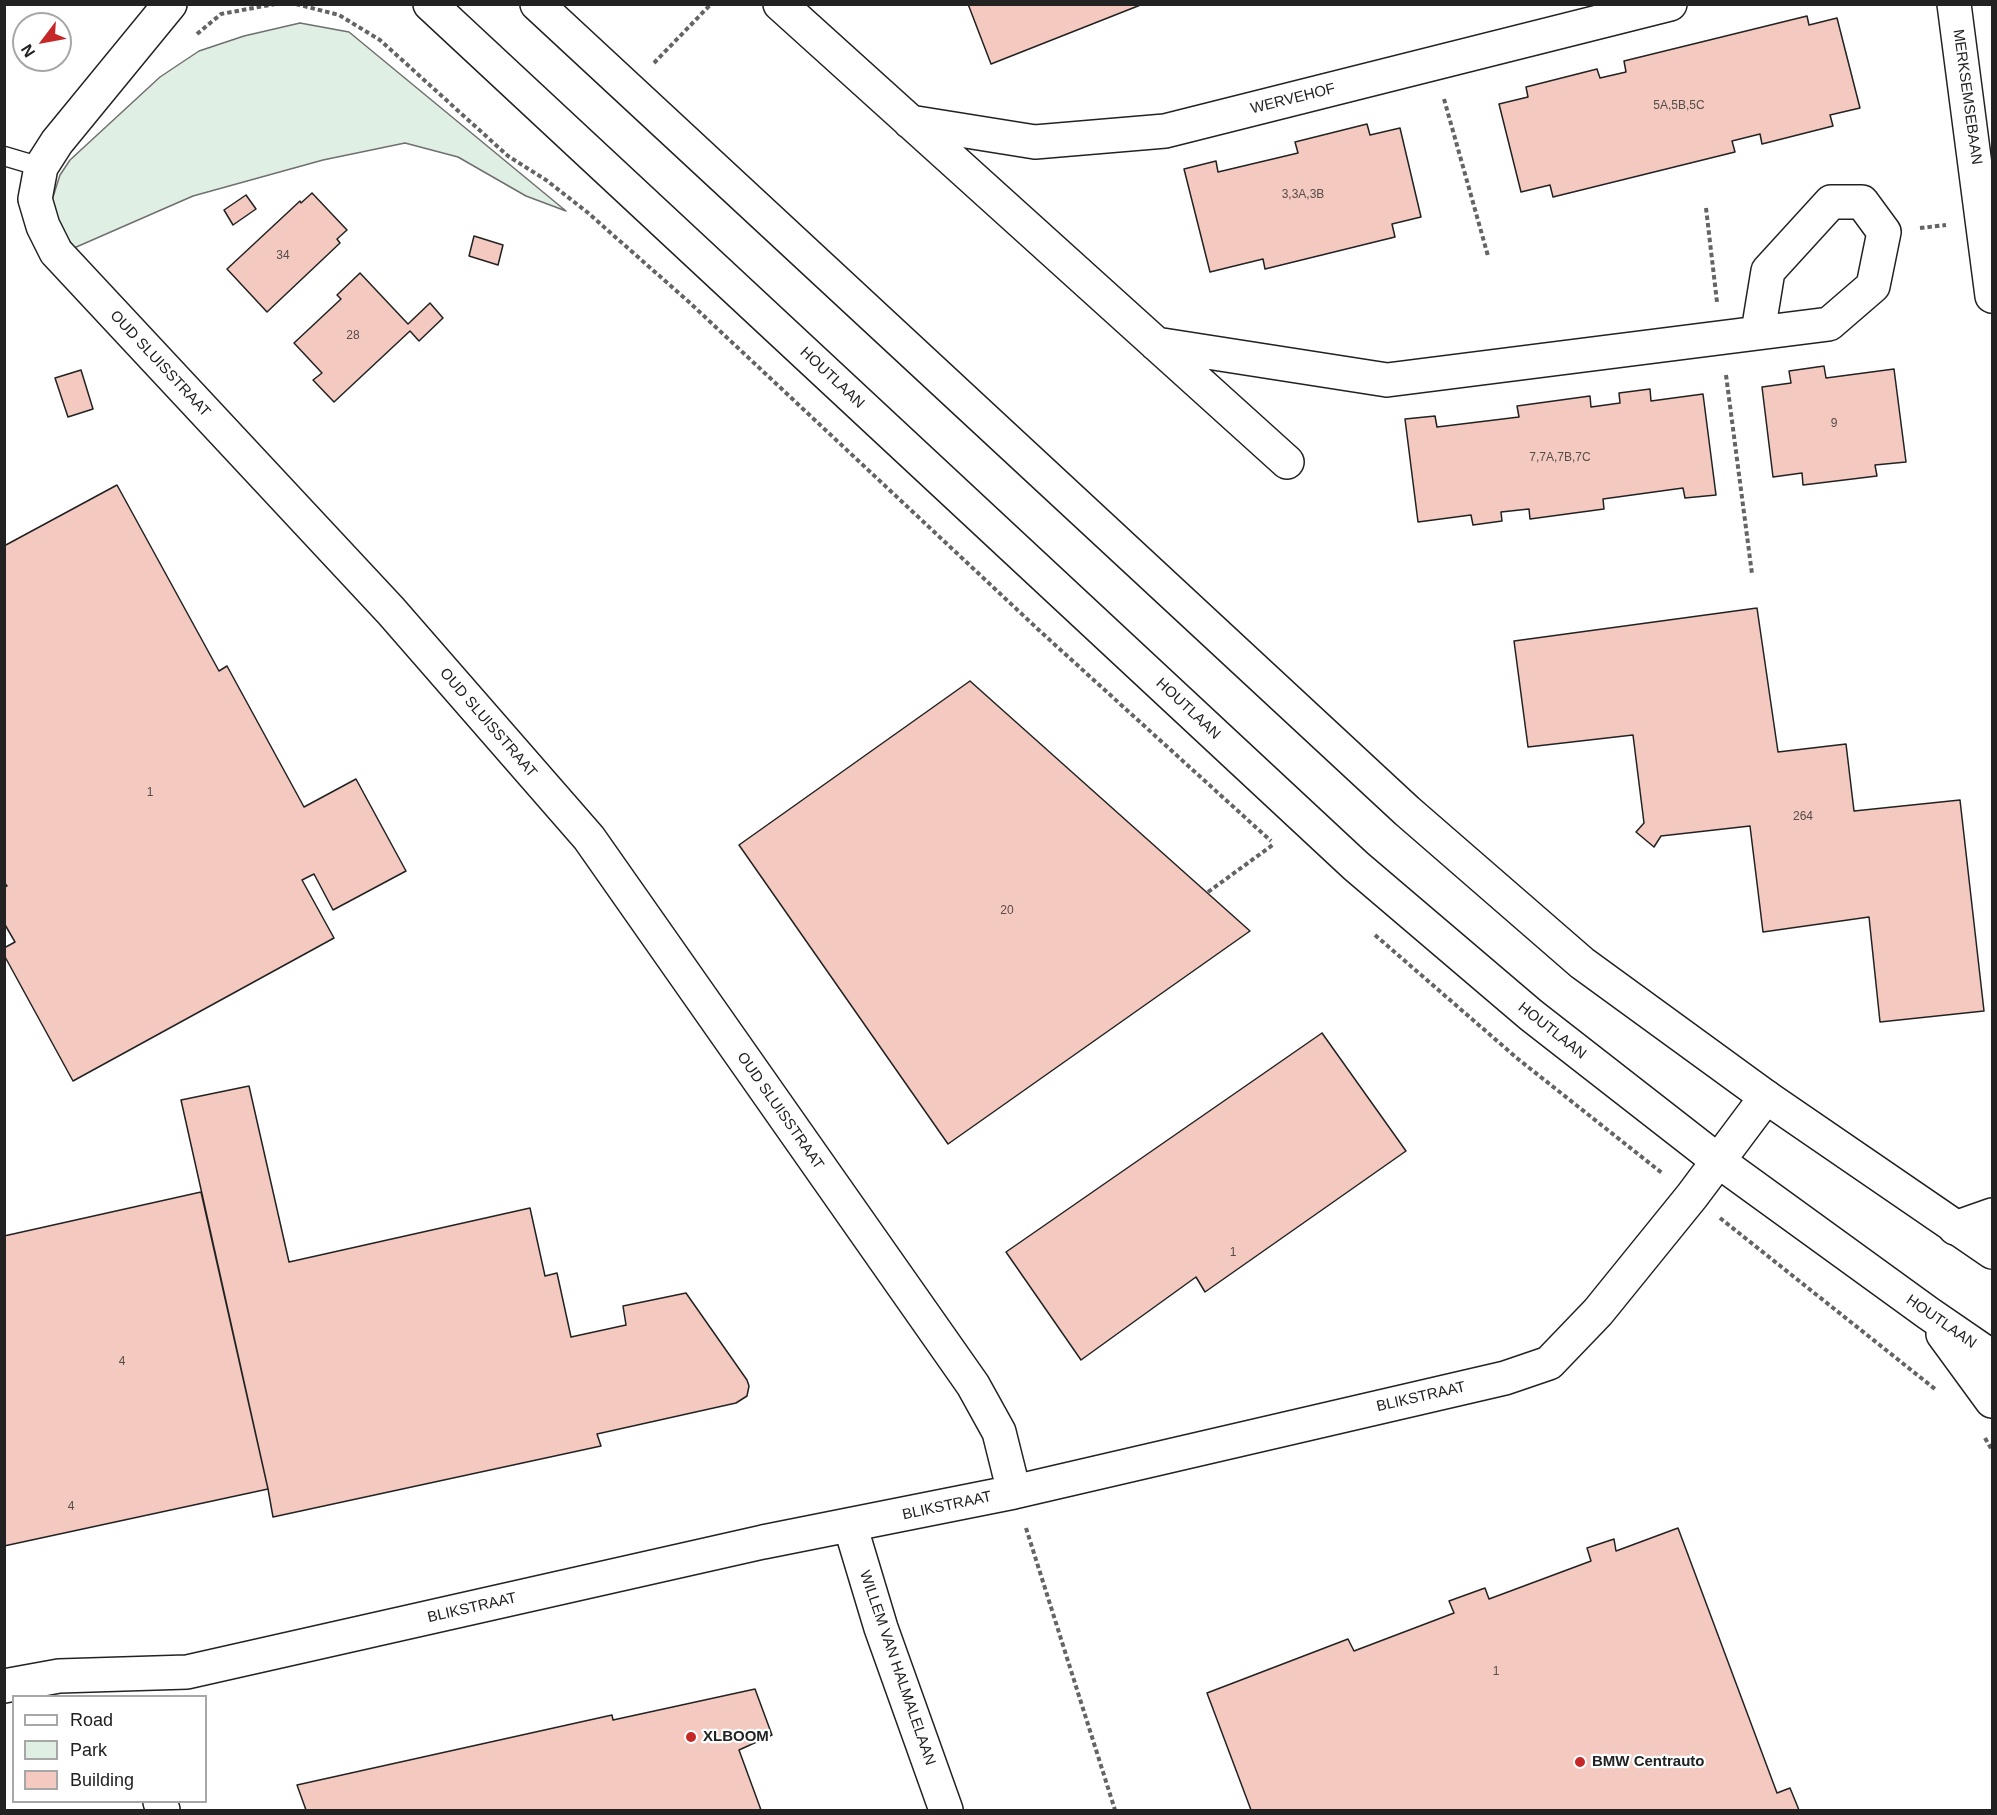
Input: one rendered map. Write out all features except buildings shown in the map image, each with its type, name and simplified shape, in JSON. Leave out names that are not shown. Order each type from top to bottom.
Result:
[{"type":"street","name":"OUD SLUISSTRAAT","points":[[170,4],[57,142],[41,166],[35,199],[43,226],[56,252],[391,611],[588,838],[973,1385],[999,1432],[1014,1492]]},
{"type":"street","name":"HOUTLAAN","points":[[430,4],[1356,866],[1530,1015],[1718,1160],[1992,1358]]},
{"type":"street","points":[[537,4],[1407,811],[1582,963],[1766,1097],[1992,1252]]},
{"type":"street","points":[[780,4],[1287,462]]},
{"type":"street","name":"WERVEHOF","points":[[910,122],[1035,142],[1165,131],[1670,4]]},
{"type":"street","name":"MERKSEMSEBAAN","points":[[1954,4],[1987,225],[1992,296]]},
{"type":"street","points":[[1156,344],[1387,380],[1829,324],[1873,286],[1884,232],[1862,202],[1831,202],[1768,271],[1758,332]]},
{"type":"street","name":"BLIKSTRAAT","points":[[4,1686],[59,1676],[129,1685],[763,1542],[1014,1492],[1505,1378],[1549,1363],[1598,1312],[1692,1196],[1766,1097]]},
{"type":"street","points":[[1955,1228],[1992,1215]]},
{"type":"street","points":[[1928,1313],[1992,1401]]},
{"type":"street","name":"WILLEM VAN HALMALELAAN","points":[[850,1526],[881,1628],[946,1810]]},
{"type":"lane","points":[[4,156],[41,166]]},
{"type":"path","points":[[296,4],[339,15],[380,40],[508,156],[546,180],[587,212],[689,302],[1042,633],[1282,851]]},
{"type":"path","points":[[628,89],[711,4]]},
{"type":"path","points":[[1434,64],[1488,256]]},
{"type":"path","points":[[1706,208],[1752,574]]},
{"type":"path","points":[[1884,232],[1987,225]]},
{"type":"path","points":[[1208,892],[1274,844]]},
{"type":"path","points":[[1374,934],[1518,1059],[1936,1390]]},
{"type":"path","points":[[1984,1437],[1992,1450]]},
{"type":"path","points":[[1014,1492],[1115,1810]]},
{"type":"green space","points":[[300,23],[349,32],[566,211],[526,196],[458,157],[405,143],[323,160],[193,196],[74,248],[57,222],[52,200],[60,175],[70,160],[160,77],[199,51],[244,36]]},
{"type":"place","name":"XLBOOM","points":[[691,1737]]},
{"type":"place","name":"BMW Centrauto","points":[[1580,1762]]}]
